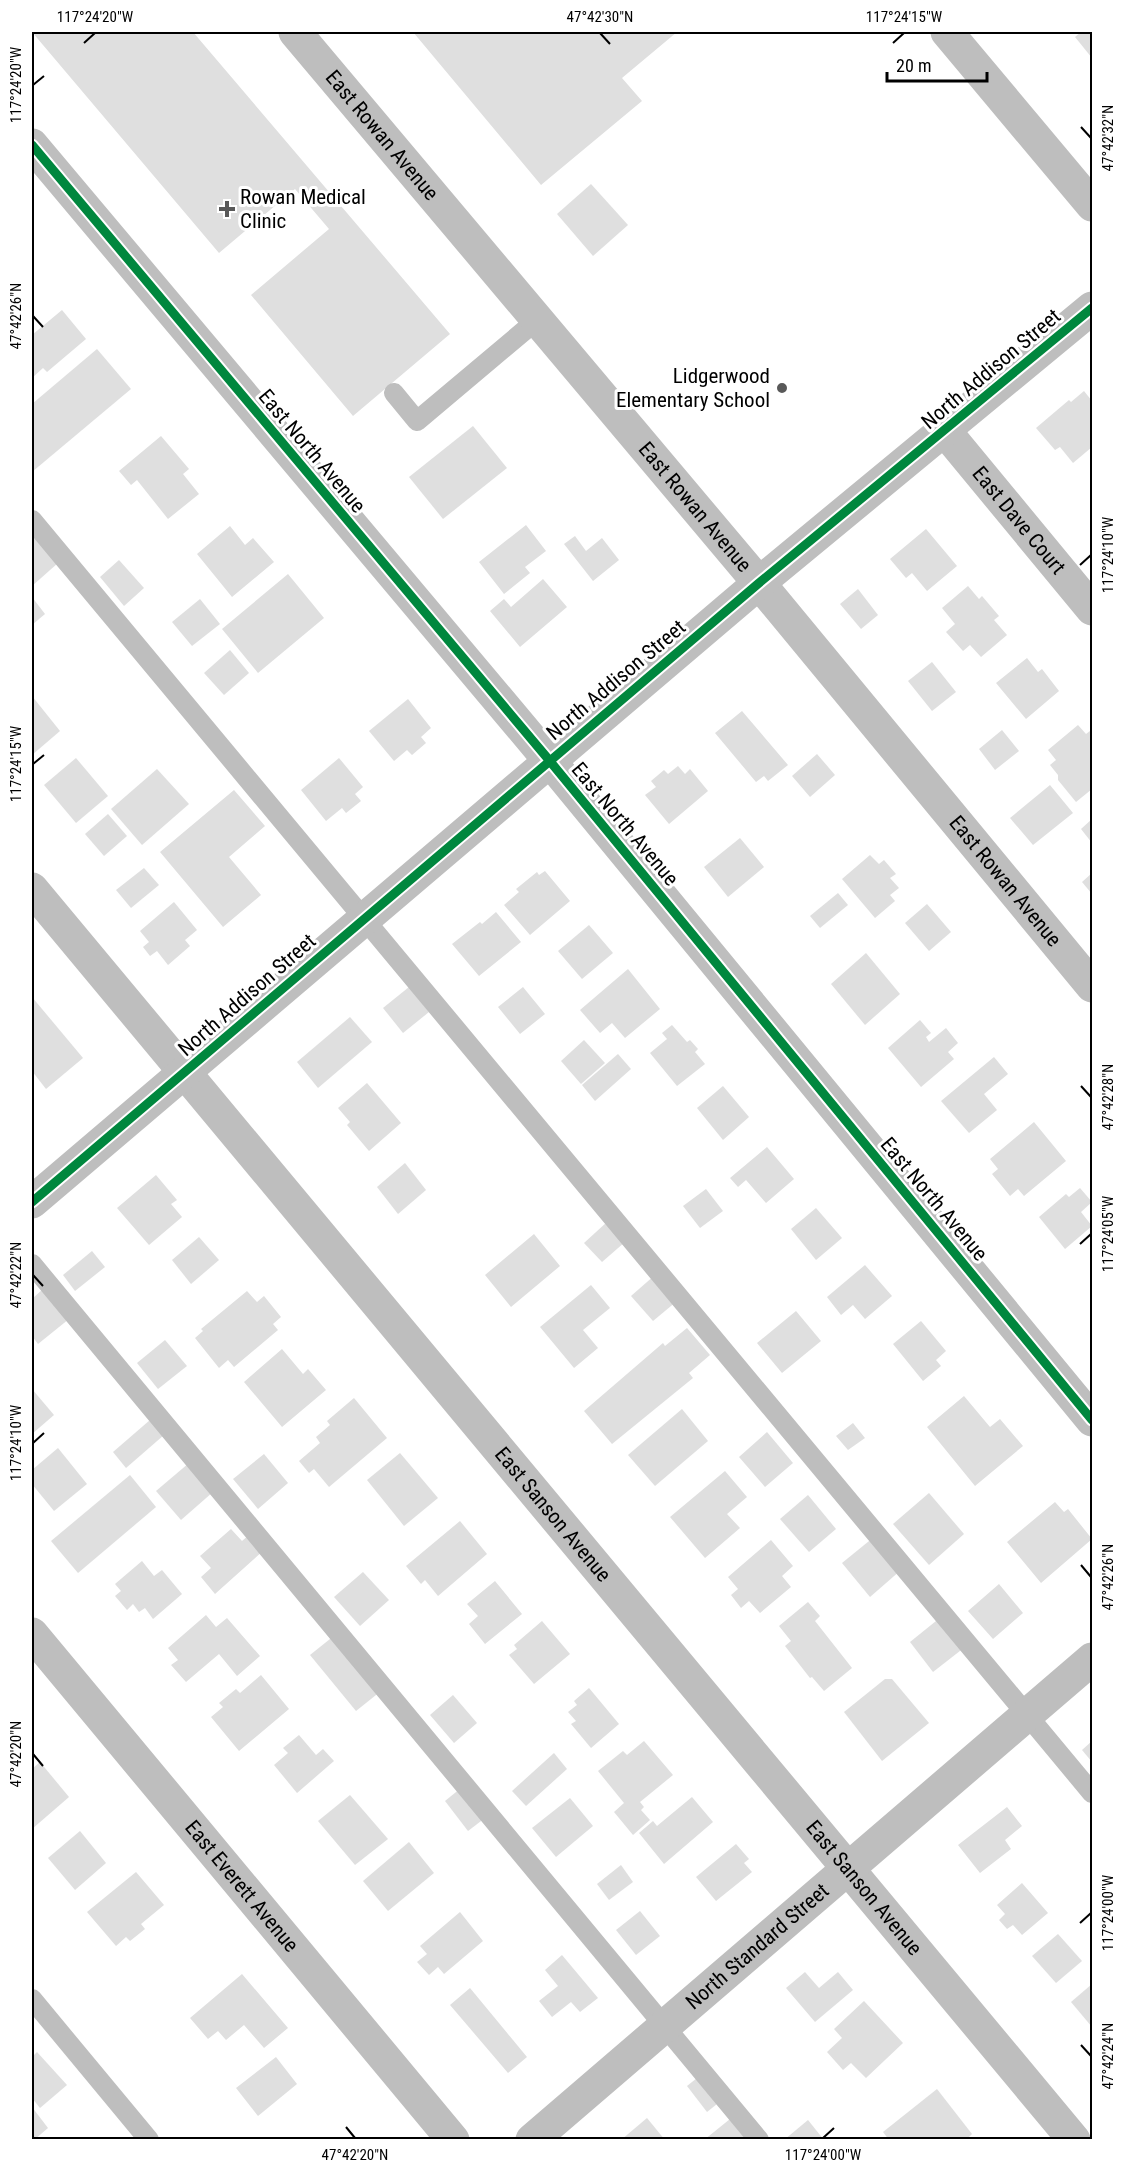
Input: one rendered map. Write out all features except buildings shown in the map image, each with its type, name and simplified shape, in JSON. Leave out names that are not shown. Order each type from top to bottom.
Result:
[{"type":"street","name":"East Rowan Avenue","points":[[295,32],[759,583],[1092,986]]},
{"type":"street","points":[[947,32],[1092,205]]},
{"type":"street","name":"East North Avenue","points":[[32,145],[549,760],[1092,1420]]},
{"type":"street","name":"North Addison Street","points":[[32,1202],[549,760],[1092,308]]},
{"type":"street","name":"East Dave Court","points":[[945,430],[1092,609]]},
{"type":"street","name":"East Sanson Avenue","points":[[32,889],[1074,2139]]},
{"type":"street","name":"East Everett Avenue","points":[[32,1634],[453,2139]]},
{"type":"street","name":"North Standard Street","points":[[531,2139],[849,1870],[1092,1659]]},
{"type":"lane","points":[[394,393],[417,421],[537,320]]},
{"type":"lane","points":[[32,520],[365,917],[1092,1793]]},
{"type":"lane","points":[[32,1264],[759,2139]]},
{"type":"lane","points":[[32,1999],[149,2139]]},
{"type":"cycle path","points":[[32,145],[549,760],[1092,1420]]},
{"type":"cycle path","points":[[32,1202],[759,583],[1092,308]]},
{"type":"place","name":"Rowan Medical Clinic","points":[[227,209]]},
{"type":"place","name":"Lidgerwood Elementary School","points":[[782,388]]}]
